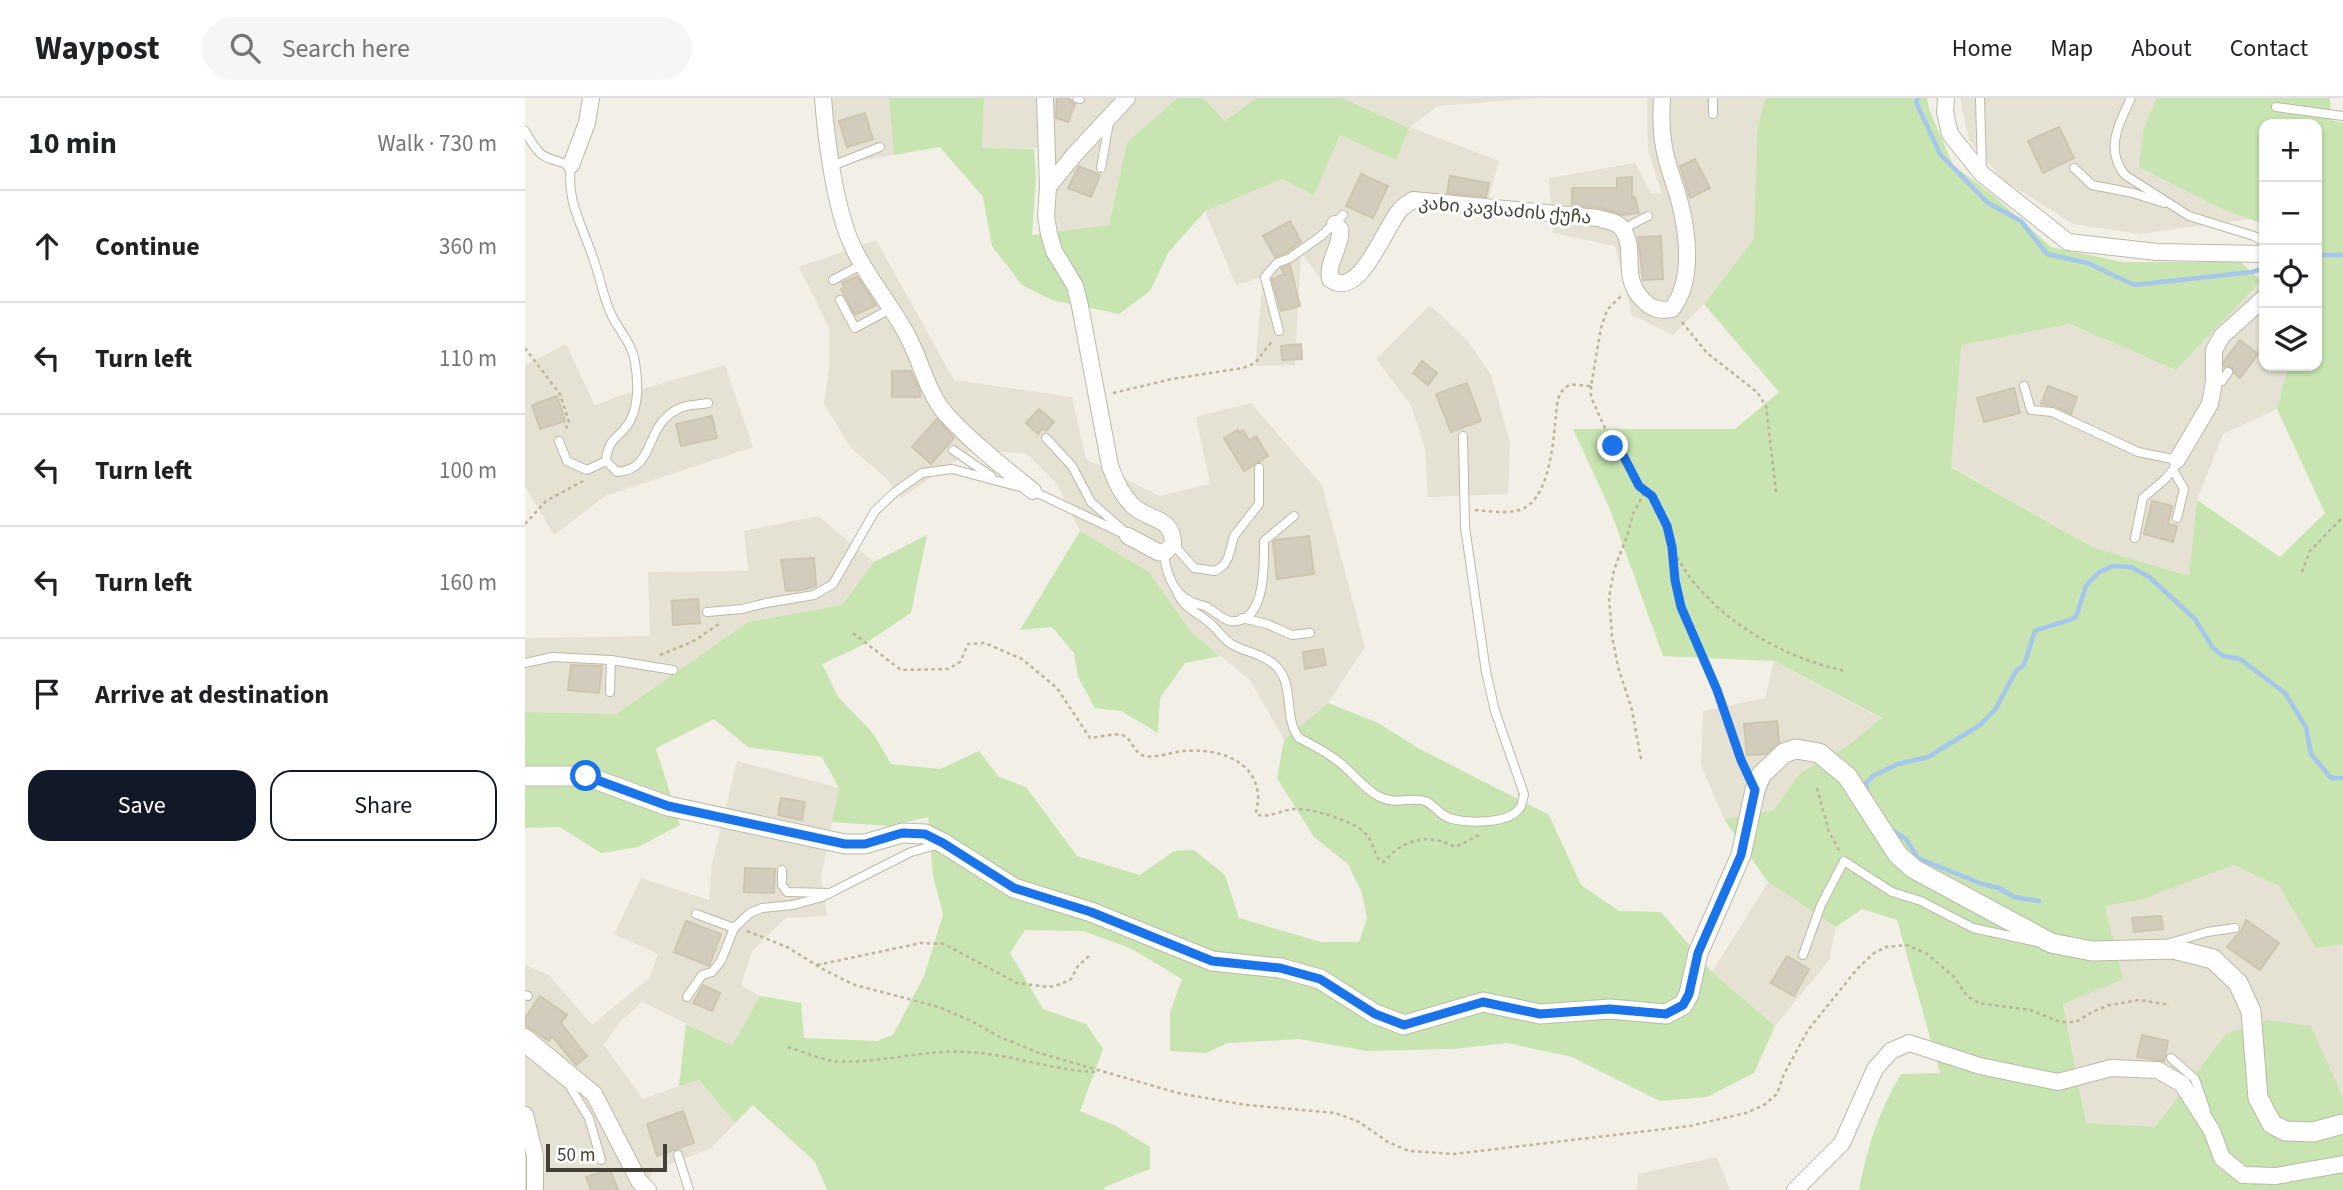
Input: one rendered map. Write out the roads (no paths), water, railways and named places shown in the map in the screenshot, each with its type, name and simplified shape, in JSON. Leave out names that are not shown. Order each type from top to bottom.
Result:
[{"type":"street","points":[[571,165],[587,123],[591,98]]},
{"type":"street","points":[[823,98],[832,166],[841,211],[852,244],[911,342],[934,398],[946,414],[1033,491]]},
{"type":"street","points":[[1045,98],[1048,187],[1046,216],[1049,234],[1054,251],[1075,286],[1110,466],[1130,503],[1140,512],[1171,529],[1168,548],[1158,552],[1128,536]]},
{"type":"street","points":[[1048,187],[1126,98]]},
{"type":"street","points":[[1623,229],[1630,280],[1634,289],[1649,307],[1661,311],[1672,309],[1685,284],[1686,251],[1683,217],[1664,147],[1662,98]]},
{"type":"street","points":[[1946,98],[1945,112],[1950,134],[1982,174],[2068,242],[2157,252],[2259,254]]},
{"type":"street","name":"კახი კავსაძის ქუჩა","points":[[1339,219],[1341,236],[1328,268],[1330,279],[1337,284],[1346,284],[1356,277],[1400,210],[1413,200],[1598,218],[1615,222],[1623,229]]},
{"type":"street","points":[[2175,465],[2210,404],[2214,382],[2214,350],[2222,336],[2259,303]]},
{"type":"street","points":[[525,776],[586,776],[668,806],[845,844],[865,844],[902,833],[925,834],[1014,888],[1091,912],[1212,961],[1280,968],[1320,979],[1375,1014],[1404,1025],[1483,1002],[1540,1014],[1610,1009],[1666,1014],[1683,1005],[1689,994],[1698,953],[1741,855],[1755,790],[1761,775],[1784,753],[1796,750],[1819,753],[1847,776],[1898,855],[1915,869],[2051,943],[2092,951],[2173,949],[2213,959],[2238,983],[2251,1011],[2259,1098],[2272,1124],[2284,1131],[2313,1132],[2343,1124]]},
{"type":"street","points":[[525,1037],[594,1094],[639,1181],[648,1190]]},
{"type":"street","points":[[1795,1190],[1842,1143],[1875,1069],[1891,1051],[1909,1043],[1980,1066],[2057,1082],[2111,1068],[2158,1070],[2182,1084],[2212,1131],[2222,1158],[2243,1175],[2276,1176],[2343,1164]]},
{"type":"street","points":[[525,1115],[535,1156],[535,1190]]},
{"type":"lane","points":[[1713,98],[1713,114]]},
{"type":"lane","points":[[1980,98],[1982,174]]},
{"type":"lane","points":[[2130,100],[2114,138],[2119,168],[2125,175],[2189,216],[2259,239]]},
{"type":"lane","points":[[2276,107],[2343,116]]},
{"type":"lane","points":[[1101,168],[1110,115]]},
{"type":"lane","points":[[525,131],[543,157],[571,165],[568,184],[572,205],[593,257],[611,314],[628,342],[635,363],[635,405],[630,421],[608,446],[609,463],[617,472],[630,471],[643,461],[651,437],[663,420],[681,407],[708,404]]},
{"type":"lane","points":[[832,166],[880,147]]},
{"type":"lane","points":[[2074,168],[2092,185],[2133,193],[2174,207]]},
{"type":"lane","points":[[1623,229],[1648,216]]},
{"type":"lane","points":[[1279,331],[1265,277],[1277,263],[1300,252],[1339,219]]},
{"type":"lane","points":[[832,280],[863,264]]},
{"type":"lane","points":[[840,300],[855,328],[892,308]]},
{"type":"lane","points":[[2214,382],[2222,380],[2228,373]]},
{"type":"lane","points":[[2024,386],[2031,410],[2052,412],[2138,452],[2175,465]]},
{"type":"lane","points":[[1259,468],[1259,504],[1234,536],[1223,566],[1215,571],[1193,568],[1168,548],[1165,564],[1181,602],[1233,645],[1265,657],[1275,665],[1283,674],[1288,689],[1294,731],[1299,738],[1343,765],[1371,792],[1381,798],[1399,802],[1428,802],[1436,811],[1450,819],[1492,821],[1509,817],[1521,808],[1524,794],[1495,711],[1486,672],[1472,582],[1465,509],[1463,436]]},
{"type":"lane","points":[[1045,438],[1072,466],[1091,502],[1128,536]]},
{"type":"lane","points":[[559,441],[567,461],[587,470],[609,463]]},
{"type":"lane","points":[[953,450],[995,479]]},
{"type":"lane","points":[[2175,465],[2183,489],[2177,518]]},
{"type":"lane","points":[[2135,538],[2143,498],[2175,465]]},
{"type":"lane","points":[[707,612],[742,609],[814,595],[833,584],[875,511],[895,492],[922,473],[952,469],[995,479],[1033,491],[1128,536]]},
{"type":"lane","points":[[1175,590],[1191,602],[1230,621],[1243,618],[1251,612],[1262,590],[1264,541],[1294,516]]},
{"type":"lane","points":[[1243,618],[1292,635],[1310,633]]},
{"type":"lane","points":[[525,663],[552,657],[611,660],[673,670]]},
{"type":"lane","points":[[610,692],[611,660]]},
{"type":"lane","points":[[687,997],[702,975],[712,972],[721,961],[734,928],[750,913],[762,908],[808,902],[911,852],[943,843]]},
{"type":"lane","points":[[1803,954],[1822,905],[1844,861],[1892,892],[1921,901],[1973,928],[2027,942],[2051,943]]},
{"type":"lane","points":[[782,870],[782,885],[787,892],[831,892]]},
{"type":"lane","points":[[696,914],[734,928]]},
{"type":"lane","points":[[2151,950],[2176,940],[2235,928]]},
{"type":"lane","points":[[525,1049],[569,1085],[590,1118],[601,1160]]},
{"type":"lane","points":[[2171,1058],[2195,1079],[2212,1131]]},
{"type":"lane","points":[[678,1155],[688,1190]]},
{"type":"waterway","points":[[1918,98],[1916,102],[1940,154],[1988,203],[2021,221],[2047,254],[2088,263],[2134,285],[2259,270]]},
{"type":"waterway","points":[[2322,255],[2343,255]]},
{"type":"waterway","points":[[1867,793],[1866,783],[1873,776],[1898,764],[1928,757],[1980,725],[1995,710],[2016,671],[2024,665],[2035,631],[2076,617],[2086,586],[2099,572],[2113,566],[2131,567],[2149,577],[2195,619],[2213,648],[2223,656],[2240,659],[2285,693],[2306,727],[2311,754],[2331,778],[2343,778]]},
{"type":"waterway","points":[[1893,831],[1906,839],[1918,858],[1982,884],[1999,888],[2014,897],[2039,901]]}]
